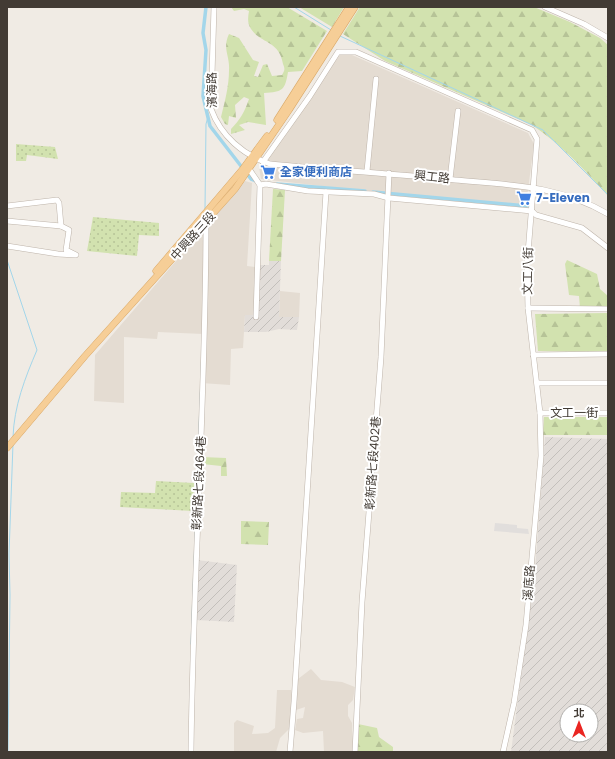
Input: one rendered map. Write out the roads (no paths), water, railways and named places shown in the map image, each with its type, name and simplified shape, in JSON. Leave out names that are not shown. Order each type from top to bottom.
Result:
[{"type":"main road","name":"中興路三段","points":[[7,448],[85,356],[206,222],[249,168],[276,122],[349,7]]},
{"type":"main road","name":"中興路三段","points":[[254,158],[355,7]]},
{"type":"main road","name":"中興路三段","points":[[7,442],[206,213],[249,168]]},
{"type":"street","name":"濱海路","points":[[214,7],[211,109],[216,125],[228,139],[254,158]]},
{"type":"street","points":[[545,7],[584,24],[608,38]]},
{"type":"street","name":"文工八街","points":[[263,162],[310,96],[338,52],[356,52],[532,130],[538,139],[538,146],[526,266],[528,308],[540,413]]},
{"type":"street","points":[[367,171],[376,79]]},
{"type":"street","points":[[450,179],[458,111]]},
{"type":"street","name":"興工路","points":[[254,158],[263,162],[279,165],[367,171],[533,187],[565,194],[589,203],[608,214]]},
{"type":"street","points":[[249,168],[260,184],[256,317]]},
{"type":"street","name":"彰新路七段402巷","points":[[355,752],[362,602],[381,356],[389,173]]},
{"type":"street","points":[[260,184],[326,192],[374,194],[389,198],[532,211],[536,215],[563,221],[582,228],[608,248]]},
{"type":"street","points":[[290,752],[326,192]]},
{"type":"street","points":[[7,206],[57,200],[59,203],[61,226]]},
{"type":"street","name":"彰新路七段464巷","points":[[191,752],[195,558],[205,316],[206,213]]},
{"type":"street","points":[[7,221],[61,226],[69,230],[66,250],[76,254],[58,254],[7,246]]},
{"type":"street","points":[[528,308],[608,309]]},
{"type":"street","points":[[533,355],[608,354]]},
{"type":"street","points":[[537,383],[608,383]]},
{"type":"street","name":"文工一街","points":[[540,413],[608,413]]},
{"type":"street","name":"溪底路","points":[[503,752],[514,704],[526,625],[541,456],[540,413]]},
{"type":"waterway","points":[[206,7],[203,33],[206,50],[203,96],[210,126],[251,179],[259,182]]},
{"type":"waterway","points":[[294,7],[331,30]]},
{"type":"waterway","points":[[340,36],[543,130],[608,195]]},
{"type":"waterway","points":[[205,209],[206,124],[208,117]]},
{"type":"waterway","points":[[277,184],[365,191]]},
{"type":"waterway","points":[[373,192],[527,206]]},
{"type":"waterway","points":[[7,260],[37,350],[24,382],[18,403],[15,414],[13,437]]},
{"type":"waterway","points":[[191,644],[202,348]]},
{"type":"waterway","points":[[8,752],[10,595],[9,554],[13,444]]},
{"type":"place","name":"全家便利商店","points":[[268,172]]},
{"type":"place","name":"7-Eleven","points":[[524,198]]}]
